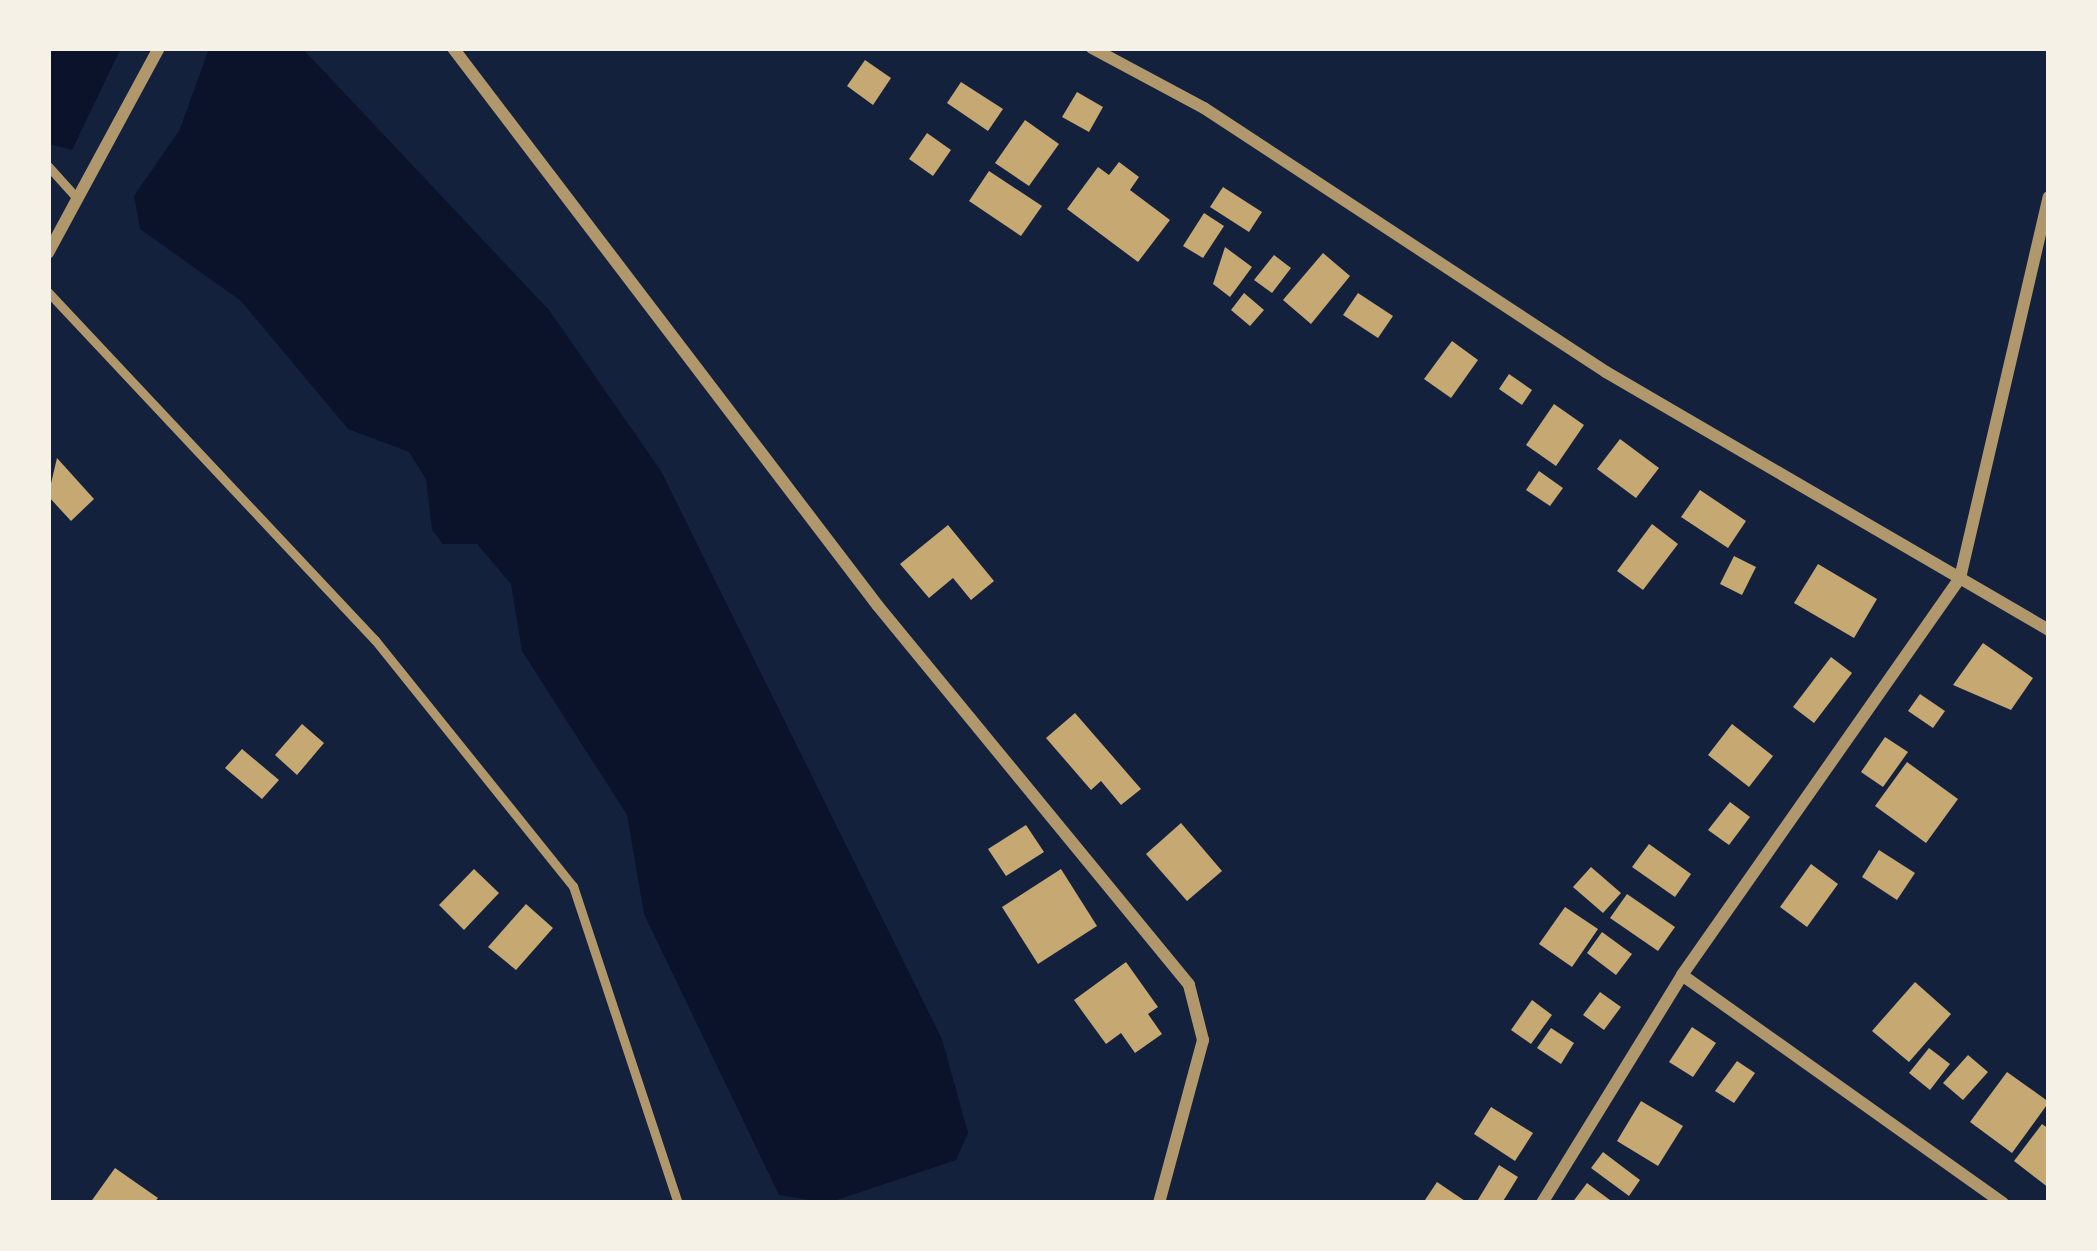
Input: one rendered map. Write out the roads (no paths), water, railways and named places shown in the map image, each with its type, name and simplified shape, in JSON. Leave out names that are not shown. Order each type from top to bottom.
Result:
[{"type":"street","points":[[48,253],[159,48]]},
{"type":"street","points":[[453,48],[878,607],[1190,985],[1203,1040],[1159,1203]]},
{"type":"street","points":[[1092,48],[2049,630]]},
{"type":"street","points":[[1542,1203],[1682,975],[1960,578],[2049,196]]},
{"type":"street","points":[[1682,975],[2003,1203]]},
{"type":"lane","points":[[48,166],[76,197]]},
{"type":"lane","points":[[48,292],[375,640],[572,886],[678,1203]]},
{"type":"water","points":[[48,48],[121,48],[72,150],[48,144]]},
{"type":"water","points":[[209,48],[302,48],[549,310],[661,471],[942,1039],[968,1133],[956,1160],[828,1203],[779,1195],[644,914],[627,815],[522,651],[511,584],[477,544],[443,544],[432,530],[426,479],[409,452],[348,429],[241,301],[140,229],[134,196],[180,129]]}]
